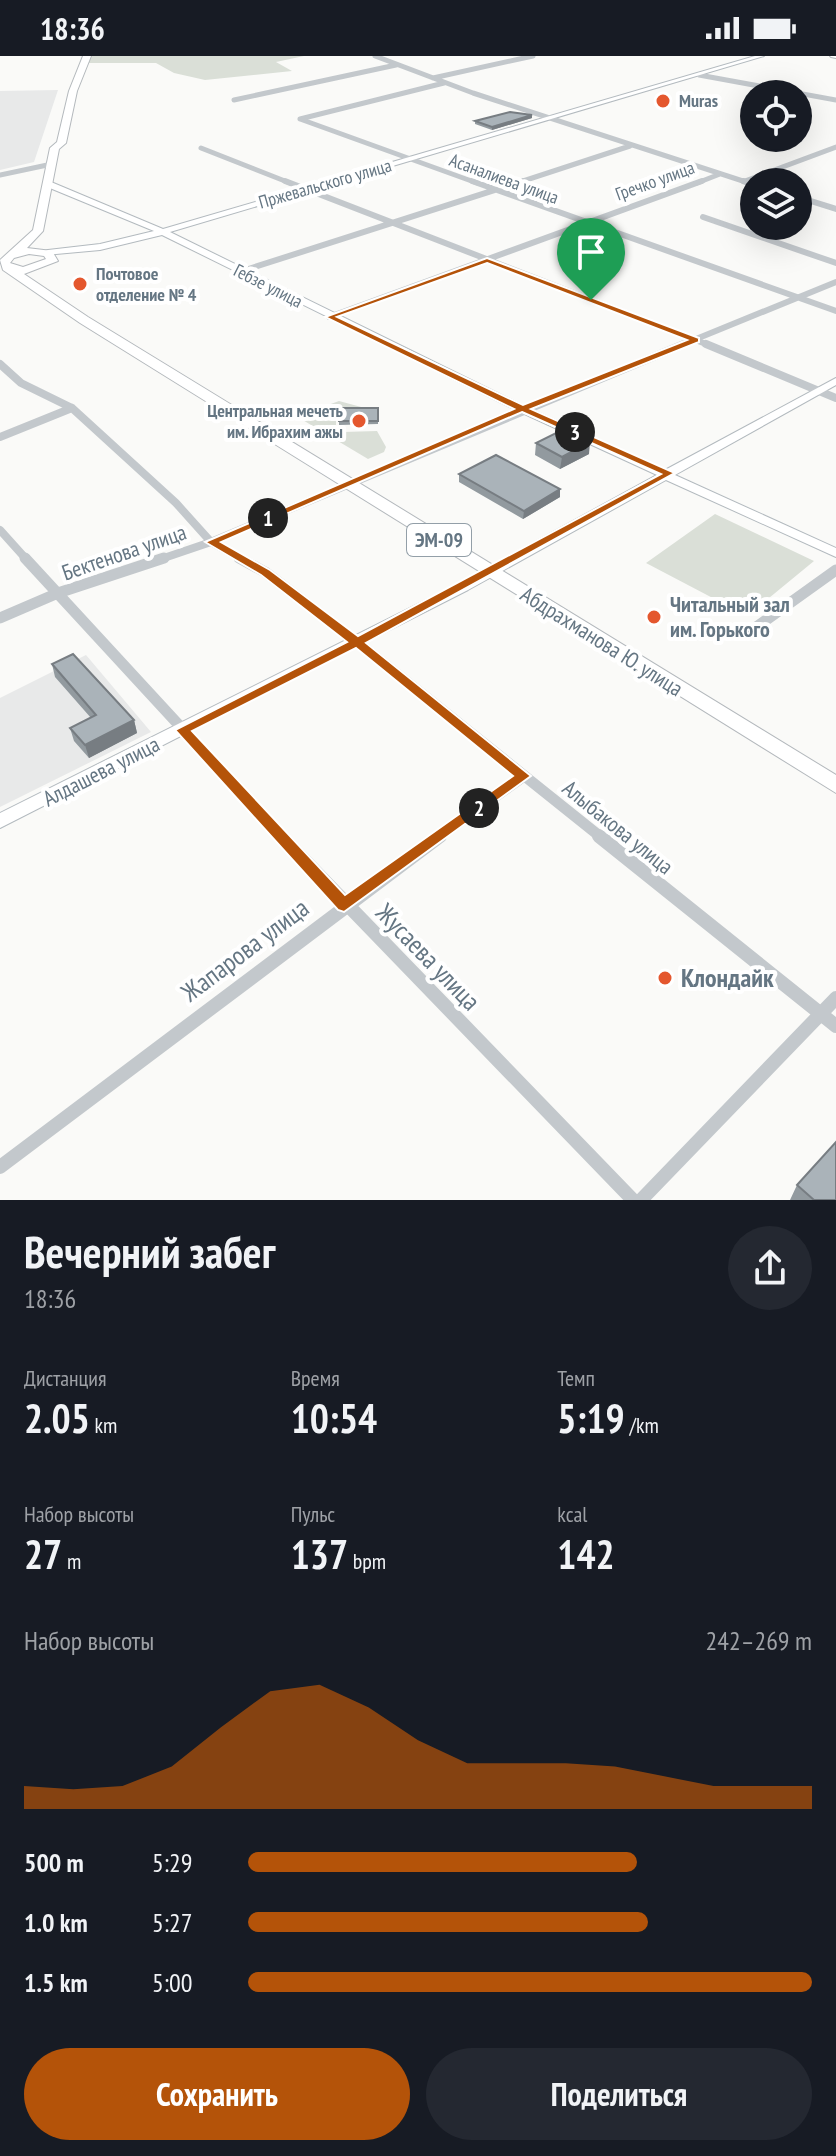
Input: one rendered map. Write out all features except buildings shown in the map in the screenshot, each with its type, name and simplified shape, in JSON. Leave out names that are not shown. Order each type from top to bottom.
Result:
[{"type":"highway","points":[[43,291],[38,278],[46,259],[38,231],[55,148],[61,143],[68,91],[79,62]]},
{"type":"highway","points":[[6,261],[38,231]]},
{"type":"highway","points":[[6,261],[23,271],[46,259]]},
{"type":"highway","points":[[6,261],[46,259]]},
{"type":"highway","name":"Абдрахманова Ю. улица","points":[[6,261],[84,320],[836,785]]},
{"type":"main road","name":"Пржевальского улица","points":[[46,259],[158,233],[761,56]]},
{"type":"main road","name":"Гебзе улица","points":[[48,184],[158,233],[170,235],[329,317],[522,409],[670,473],[836,553]]},
{"type":"main road","name":"Алдашева улица","points":[[0,821],[357,642],[836,381]]},
{"type":"street","points":[[375,56],[549,119],[740,180]]},
{"type":"street","points":[[432,78],[533,56]]},
{"type":"street","points":[[234,100],[398,65]]},
{"type":"street","points":[[699,75],[836,100]]},
{"type":"street","name":"Асаналиева улица","points":[[444,83],[300,119],[586,224],[836,311]]},
{"type":"street","points":[[239,272],[630,146]]},
{"type":"street","points":[[780,168],[836,147]]},
{"type":"street","points":[[201,148],[696,340],[836,398]]},
{"type":"street","points":[[0,175],[52,164]]},
{"type":"street","name":"Гречко улица","points":[[329,317],[720,174]]},
{"type":"street","points":[[812,201],[836,209]]},
{"type":"street","points":[[703,217],[836,263]]},
{"type":"street","name":"Бектенова улица","points":[[0,618],[58,593],[211,542],[522,409],[836,282]]},
{"type":"street","name":"Алыбакова улица","points":[[0,364],[21,383],[72,408],[176,503],[211,542],[265,572],[357,642],[836,1026]]},
{"type":"street","points":[[0,437],[72,408]]},
{"type":"street","name":"Жусаева улица","points":[[0,530],[344,905],[633,1200]]},
{"type":"street","points":[[748,633],[836,570]]},
{"type":"street","name":"Жапарова улица","points":[[0,1167],[344,905],[524,776]]},
{"type":"street","points":[[641,1200],[836,998]]},
{"type":"shaded area","points":[[91,56],[304,56],[276,62],[292,71],[205,80],[174,73],[156,63],[87,63]]},
{"type":"shaded area","points":[[58,90],[34,162],[0,170],[0,91]]},
{"type":"shaded area","points":[[339,401],[376,411],[340,411],[336,413],[336,425],[343,432],[377,431],[386,447],[384,452],[368,459],[301,419],[306,413]]},
{"type":"shaded area","points":[[715,514],[814,561],[747,616],[646,563]]},
{"type":"shaded area","points":[[86,655],[151,732],[0,807],[0,698]]},
{"type":"place","name":"Muras","points":[[663,101]]},
{"type":"place","name":"Почтовое отделение № 4","points":[[80,284]]},
{"type":"place","name":"Центральная мечеть им. Ибрахим ажы","points":[[359,421]]},
{"type":"place","name":"Читальный зал им. Горького","points":[[654,617]]},
{"type":"place","name":"Клондайк","points":[[665,978]]},
{"type":"route","points":[[591,300],[487,260],[329,317],[522,409],[670,473],[357,642],[524,776],[344,905],[182,730],[357,642],[265,572],[211,542],[522,409],[696,340],[591,300]]}]
